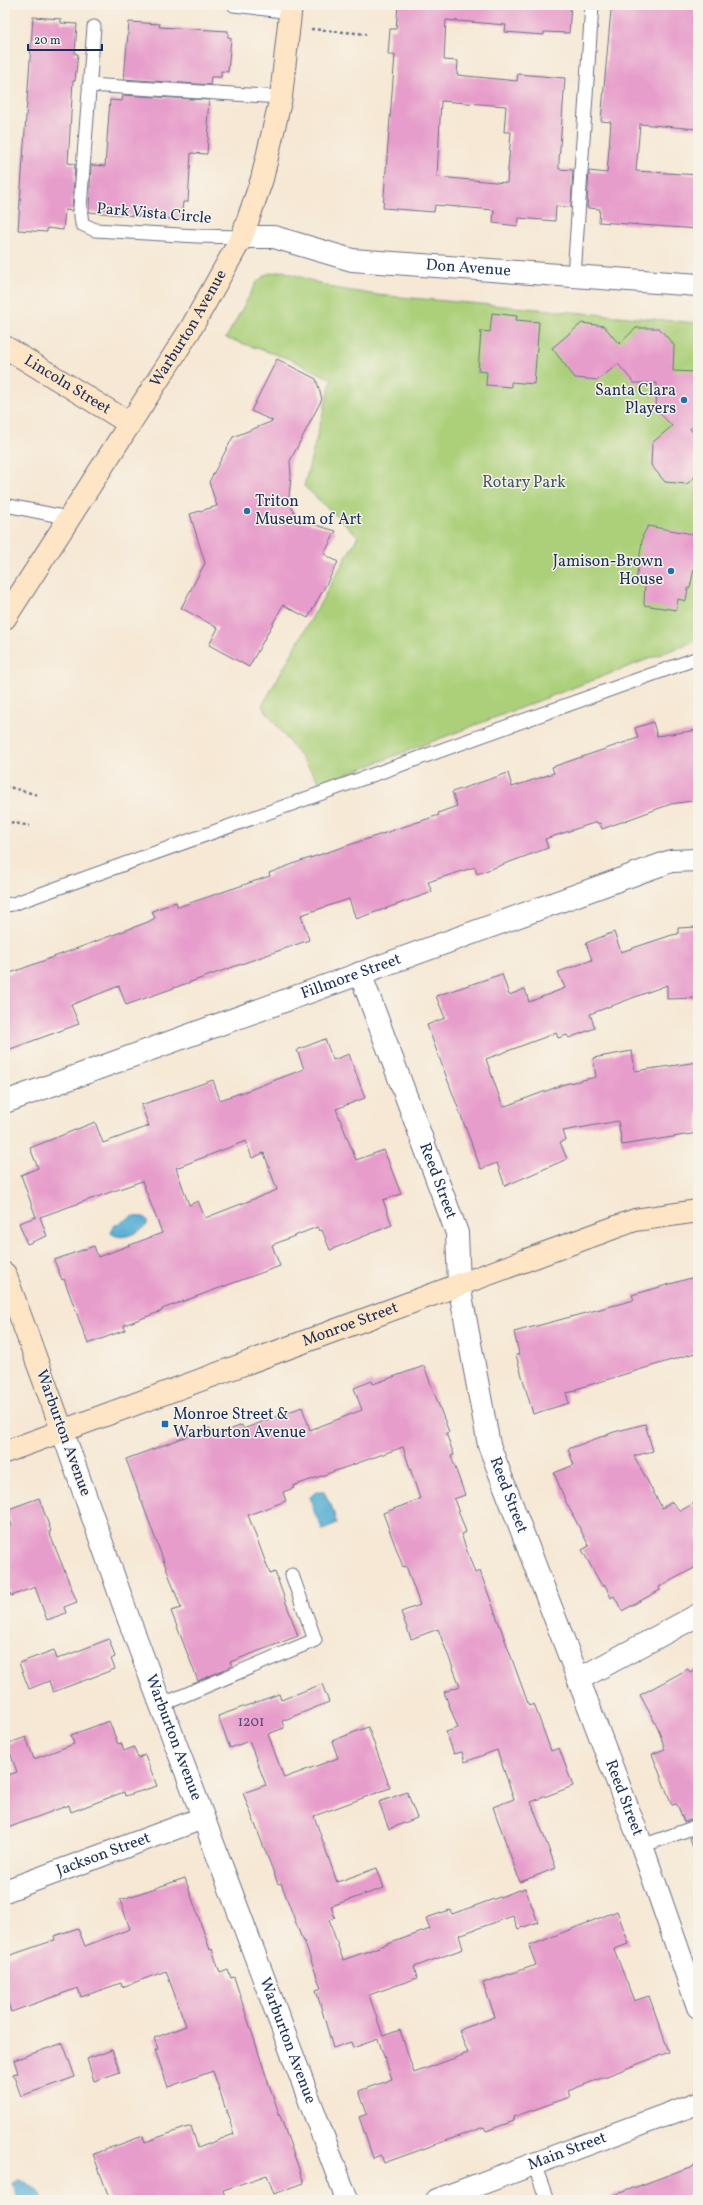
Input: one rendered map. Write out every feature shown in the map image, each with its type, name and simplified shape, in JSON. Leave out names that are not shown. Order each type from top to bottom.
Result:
[{"type":"street","name":"Warburton Avenue","points":[[5,618],[190,330],[242,237],[262,179],[281,97],[291,8]]},
{"type":"street","name":"Don Avenue","points":[[242,237],[274,237],[352,260],[698,285]]},
{"type":"street","name":"Lincoln Street","points":[[5,347],[129,423]]},
{"type":"street","name":"Fillmore Street","points":[[5,1102],[671,861],[698,860]]},
{"type":"street","name":"Reed Street","points":[[360,973],[457,1233],[459,1285],[489,1445],[642,1846],[698,2007]]},
{"type":"street","name":"Monroe Street","points":[[5,1452],[635,1220],[698,1211]]},
{"type":"street","name":"Warburton Avenue","points":[[5,1274],[161,1705],[347,2200]]},
{"type":"street","points":[[579,1679],[698,1616]]},
{"type":"street","name":"Jackson Street","points":[[5,1891],[203,1818]]},
{"type":"street","name":"Main Street","points":[[437,2200],[698,2103]]},
{"type":"lane","points":[[234,5],[291,8]]},
{"type":"lane","points":[[574,276],[592,5]]},
{"type":"lane","name":"Park Vista Circle","points":[[94,27],[80,207],[82,224],[95,230],[242,237]]},
{"type":"lane","points":[[89,85],[281,97]]},
{"type":"lane","points":[[5,505],[69,518]]},
{"type":"lane","points":[[5,905],[20,901],[698,658]]},
{"type":"lane","points":[[161,1705],[315,1640],[292,1575]]},
{"type":"lane","points":[[642,1846],[698,1826]]},
{"type":"lane","points":[[534,2164],[546,2200]]},
{"type":"path","points":[[322,30],[366,34]]},
{"type":"path","points":[[5,786],[38,795]]},
{"type":"path","points":[[5,821],[30,826]]},
{"type":"green space","name":"Rotary Park","points":[[283,271],[334,288],[377,295],[698,323],[698,640],[321,784],[262,706],[358,536],[304,486],[332,379],[287,358],[226,338],[257,282],[267,274]]},
{"type":"water","points":[[133,1216],[144,1217],[147,1220],[147,1225],[139,1231],[125,1237],[115,1236],[111,1233],[114,1226]]},
{"type":"water","points":[[317,1492],[324,1492],[332,1507],[337,1524],[323,1530],[315,1514],[310,1497]]},
{"type":"water","points":[[18,2180],[33,2187],[42,2200],[17,2199],[13,2184]]},
{"type":"building","points":[[398,5],[571,5],[569,33],[544,32],[544,35],[505,32],[506,25],[446,20],[444,60],[458,61],[457,75],[517,81],[518,74],[565,78],[559,169],[573,170],[571,207],[556,206],[555,221],[519,218],[518,226],[493,223],[494,210],[435,205],[434,212],[383,208],[395,55],[388,55],[390,29],[396,29]],"holes":[[[441,101],[506,106],[504,132],[511,132],[507,183],[437,177]]]},
{"type":"building","points":[[617,5],[698,5],[698,129],[640,124],[636,171],[698,175],[698,229],[599,222],[600,209],[587,208],[589,171],[607,173],[611,122],[601,121],[611,10],[617,10]]},
{"type":"building","points":[[33,17],[61,19],[61,23],[77,24],[75,54],[78,54],[75,81],[73,81],[68,163],[75,164],[72,211],[65,210],[63,230],[47,228],[47,232],[18,230]]},
{"type":"building","points":[[129,22],[160,24],[159,27],[228,31],[228,37],[231,38],[228,72],[221,71],[221,77],[211,77],[210,85],[124,79]]},
{"type":"building","points":[[123,95],[209,100],[207,154],[191,153],[188,202],[183,202],[181,220],[89,212],[91,165],[105,166],[110,100],[122,101]]},
{"type":"building","points":[[492,313],[517,316],[516,320],[539,322],[534,384],[511,382],[511,387],[486,385],[487,372],[478,371],[481,331],[490,332]]},
{"type":"building","points":[[582,323],[604,326],[619,344],[636,328],[659,328],[674,345],[673,371],[698,372],[698,422],[690,429],[698,438],[698,474],[687,484],[665,482],[651,465],[652,443],[672,426],[656,409],[657,383],[634,383],[618,364],[598,380],[575,378],[552,348]]},
{"type":"building","name":"Triton Museum of Art","points":[[277,359],[316,379],[322,399],[290,461],[291,476],[289,497],[291,507],[297,516],[305,522],[336,531],[324,554],[338,562],[308,618],[283,605],[249,667],[209,645],[218,628],[181,608],[205,563],[190,514],[217,506],[209,482],[233,437],[273,421],[251,411]]},
{"type":"building","points":[[648,526],[698,535],[698,550],[690,588],[688,588],[686,601],[678,599],[676,610],[644,605],[645,581],[636,580],[643,535]]},
{"type":"building","points":[[653,722],[657,736],[698,730],[698,800],[671,804],[602,829],[600,823],[598,824],[597,822],[545,839],[548,848],[477,874],[475,867],[428,882],[432,892],[356,919],[349,899],[301,915],[309,940],[126,1005],[119,986],[71,1005],[79,1024],[5,1051],[5,975],[148,922],[155,918],[152,911],[176,902],[178,907],[270,876],[269,873],[301,861],[439,815],[438,813],[457,806],[452,792],[508,773],[512,787],[554,773],[552,767],[638,738],[635,728]]},
{"type":"building","points":[[698,927],[698,998],[667,999],[667,985],[590,1014],[595,1028],[569,1038],[567,1035],[558,1038],[556,1033],[486,1059],[503,1107],[565,1084],[596,1077],[593,1058],[632,1051],[635,1071],[698,1062],[698,1133],[622,1145],[618,1121],[563,1131],[566,1140],[560,1142],[567,1159],[505,1186],[497,1163],[481,1169],[427,1025],[445,1018],[436,996],[502,974],[509,995],[525,989],[529,1002],[565,988],[558,972],[592,960],[586,943],[614,932],[621,952],[678,934],[678,928]]},
{"type":"building","points":[[325,1039],[333,1060],[349,1054],[365,1098],[336,1109],[356,1160],[384,1150],[401,1194],[383,1200],[392,1225],[330,1250],[322,1230],[319,1231],[317,1227],[272,1245],[280,1266],[162,1309],[162,1311],[124,1325],[125,1330],[88,1344],[64,1279],[62,1280],[54,1260],[94,1246],[98,1257],[162,1233],[142,1181],[40,1217],[47,1236],[27,1244],[19,1223],[36,1217],[21,1175],[38,1168],[30,1148],[95,1122],[103,1143],[149,1126],[141,1105],[213,1080],[220,1100],[252,1089],[304,1069],[297,1050]],"holes":[[[246,1141],[252,1158],[264,1153],[277,1190],[205,1218],[198,1201],[189,1205],[176,1168]]]},
{"type":"building","points":[[698,1276],[698,1352],[576,1389],[576,1391],[566,1393],[569,1403],[533,1414],[516,1355],[519,1354],[514,1332],[634,1300],[632,1295]]},
{"type":"building","points":[[424,1366],[449,1432],[446,1433],[454,1455],[451,1456],[465,1495],[454,1499],[466,1532],[461,1534],[475,1573],[480,1571],[529,1706],[534,1704],[551,1751],[559,1748],[573,1786],[531,1802],[556,1868],[520,1882],[493,1807],[514,1799],[497,1750],[465,1762],[462,1752],[454,1754],[446,1732],[458,1728],[444,1692],[460,1686],[438,1629],[411,1639],[401,1612],[420,1605],[406,1566],[403,1567],[383,1513],[420,1499],[403,1447],[293,1486],[294,1488],[283,1492],[286,1501],[248,1515],[270,1574],[275,1572],[298,1636],[230,1662],[232,1666],[198,1681],[171,1611],[181,1608],[126,1459],[210,1428],[213,1436],[242,1425],[243,1429],[302,1407],[310,1430],[362,1410],[354,1388],[372,1381],[373,1384]]},
{"type":"building","points":[[645,1424],[653,1451],[634,1456],[662,1508],[672,1502],[680,1511],[698,1501],[698,1566],[659,1587],[660,1590],[622,1611],[614,1596],[611,1598],[605,1585],[602,1586],[582,1550],[589,1546],[566,1502],[554,1473],[574,1465],[568,1449],[614,1432]]},
{"type":"building","points":[[39,1498],[51,1531],[49,1532],[77,1602],[64,1607],[66,1613],[47,1620],[35,1587],[11,1596],[5,1578],[5,1528],[12,1525],[6,1510]]},
{"type":"building","points":[[109,1639],[115,1657],[111,1659],[115,1669],[53,1692],[49,1681],[29,1689],[19,1663],[54,1650],[57,1659]]},
{"type":"building","points":[[698,1667],[698,1818],[684,1822],[677,1804],[672,1805],[652,1754],[665,1749],[658,1728],[640,1695],[688,1669],[690,1672]]},
{"type":"building","points":[[322,1684],[329,1702],[282,1721],[284,1728],[268,1734],[284,1778],[338,1758],[332,1741],[368,1727],[390,1788],[314,1816],[337,1882],[377,1868],[384,1888],[331,1906],[335,1918],[329,1920],[343,1960],[430,1929],[426,1918],[450,1910],[452,1914],[525,1888],[538,1922],[518,1929],[513,1916],[459,1935],[463,1949],[414,1967],[417,1978],[369,1995],[383,2036],[400,2030],[414,2073],[468,2053],[459,2030],[495,2017],[483,1983],[536,1965],[529,1946],[617,1911],[629,1944],[614,1949],[634,2001],[649,1996],[669,2052],[568,2091],[570,2097],[513,2117],[514,2121],[486,2131],[484,2127],[384,2163],[381,2155],[373,2158],[359,2117],[367,2114],[359,2091],[392,2079],[378,2039],[353,2048],[351,2042],[333,2048],[316,1990],[321,1988],[281,1883],[278,1884],[243,1793],[266,1785],[249,1741],[230,1748],[218,1716],[279,1694],[281,1700]]},
{"type":"building","points":[[109,1721],[118,1744],[121,1743],[124,1751],[134,1747],[138,1758],[145,1755],[157,1786],[125,1796],[124,1792],[71,1812],[69,1805],[5,1829],[5,1776],[17,1772],[7,1744],[26,1737],[34,1759],[74,1744],[71,1735]]},
{"type":"building","points":[[407,1792],[417,1818],[389,1829],[379,1802]]},
{"type":"building","points":[[698,1834],[698,1853],[695,1854],[690,1838]]},
{"type":"building","points":[[185,1878],[210,1950],[212,1949],[220,1973],[228,1970],[231,1978],[234,1977],[269,2085],[304,2183],[274,2194],[267,2175],[223,2190],[226,2200],[110,2200],[93,2154],[143,2136],[145,2142],[191,2126],[198,2148],[234,2134],[213,2071],[168,2087],[155,2050],[158,2049],[154,2038],[186,2026],[166,1971],[122,1987],[121,1983],[81,1997],[78,1988],[11,2012],[5,1994],[5,1957],[55,1940],[54,1936],[78,1928],[85,1946],[130,1929],[120,1900]]},
{"type":"building","points":[[63,2043],[75,2077],[21,2096],[13,2074],[18,2073],[14,2060]]},
{"type":"building","points":[[112,2050],[120,2072],[94,2081],[87,2059]]},
{"type":"building","points":[[698,2164],[698,2200],[610,2200],[609,2197]]},
{"type":"place","name":"Santa Clara Players","points":[[684,400]]},
{"type":"place","name":"Triton Museum of Art","points":[[247,511]]},
{"type":"place","name":"Jamison-Brown House","points":[[671,571]]},
{"type":"place","name":"Monroe Street & Warburton Avenue","points":[[165,1424]]}]
